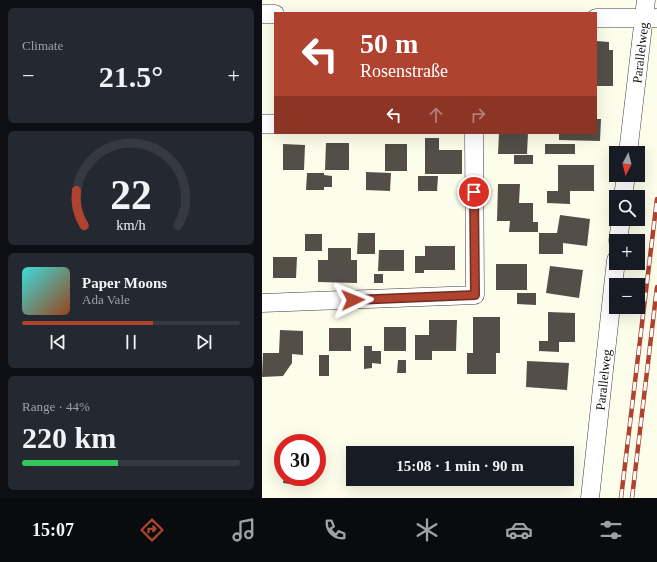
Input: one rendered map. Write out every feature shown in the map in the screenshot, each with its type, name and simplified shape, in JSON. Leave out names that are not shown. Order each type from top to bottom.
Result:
[{"type":"street","points":[[597,18],[648,12]]},
{"type":"street","name":"Parallelweg","points":[[629,146],[648,12]]},
{"type":"street","points":[[262,14],[274,14]]},
{"type":"street","points":[[262,124],[274,124]]},
{"type":"street","points":[[262,303],[475,295],[474,134]]},
{"type":"street","name":"Parallelweg","points":[[590,498],[615,270]]},
{"type":"building","points":[[597,41],[609,42],[609,50],[613,50],[613,86],[597,86]]},
{"type":"building","points":[[597,119],[601,119],[600,141],[559,140],[559,134],[597,134]]},
{"type":"building","points":[[499,134],[528,134],[527,154],[498,154]]},
{"type":"building","points":[[425,138],[439,138],[439,150],[462,150],[462,174],[425,174]]},
{"type":"building","points":[[326,143],[349,143],[349,170],[325,170]]},
{"type":"building","points":[[283,144],[305,145],[304,170],[283,170]]},
{"type":"building","points":[[385,144],[407,144],[407,171],[385,171]]},
{"type":"building","points":[[545,144],[575,144],[575,154],[545,154]]},
{"type":"building","points":[[514,155],[533,155],[533,164],[514,164]]},
{"type":"building","points":[[558,165],[594,165],[594,191],[570,191],[570,204],[547,203],[547,191],[558,191]]},
{"type":"building","points":[[366,172],[391,173],[390,191],[366,190]]},
{"type":"building","points":[[307,173],[324,173],[324,175],[332,176],[332,187],[324,187],[324,190],[306,190]]},
{"type":"building","points":[[418,176],[438,176],[437,191],[418,191]]},
{"type":"building","points":[[498,184],[520,184],[519,203],[533,203],[533,222],[538,222],[538,232],[509,232],[510,221],[497,221]]},
{"type":"building","points":[[560,215],[590,219],[587,246],[563,243],[563,254],[539,254],[539,233],[557,233]]},
{"type":"building","points":[[358,233],[375,233],[375,254],[357,254]]},
{"type":"building","points":[[305,234],[322,234],[322,251],[305,251]]},
{"type":"building","points":[[425,246],[455,246],[455,270],[424,270],[424,273],[415,273],[415,256],[425,256]]},
{"type":"building","points":[[328,248],[351,248],[351,260],[357,260],[357,283],[318,282],[318,260],[328,260]]},
{"type":"building","points":[[379,250],[404,250],[404,271],[378,271]]},
{"type":"building","points":[[273,257],[297,257],[296,278],[273,278]]},
{"type":"building","points":[[496,264],[527,264],[527,290],[496,290]]},
{"type":"building","points":[[550,266],[583,270],[579,298],[546,293]]},
{"type":"building","points":[[374,274],[383,274],[383,283],[374,283]]},
{"type":"building","points":[[517,293],[536,293],[536,305],[517,304]]},
{"type":"building","points":[[548,312],[575,313],[575,342],[559,342],[559,352],[539,351],[539,341],[548,341]]},
{"type":"building","points":[[473,317],[500,317],[500,353],[496,353],[496,374],[467,374],[467,353],[473,353]]},
{"type":"building","points":[[429,320],[457,320],[456,351],[432,351],[432,360],[415,360],[415,335],[429,335]]},
{"type":"building","points":[[384,327],[406,327],[406,351],[384,351]]},
{"type":"building","points":[[329,328],[351,328],[351,351],[329,351]]},
{"type":"building","points":[[280,330],[303,331],[303,355],[292,354],[292,363],[283,376],[262,377],[263,353],[279,353]]},
{"type":"building","points":[[364,346],[372,346],[372,351],[381,351],[381,364],[372,363],[372,368],[364,369]]},
{"type":"building","points":[[319,355],[329,355],[329,376],[319,376]]},
{"type":"building","points":[[398,360],[406,360],[406,373],[397,373]]},
{"type":"building","points":[[527,361],[569,363],[567,390],[526,387]]},
{"type":"railway","points":[[621,498],[657,199]]},
{"type":"railway","points":[[632,498],[657,287]]},
{"type":"route","points":[[353,300],[475,295],[474,192]]}]
